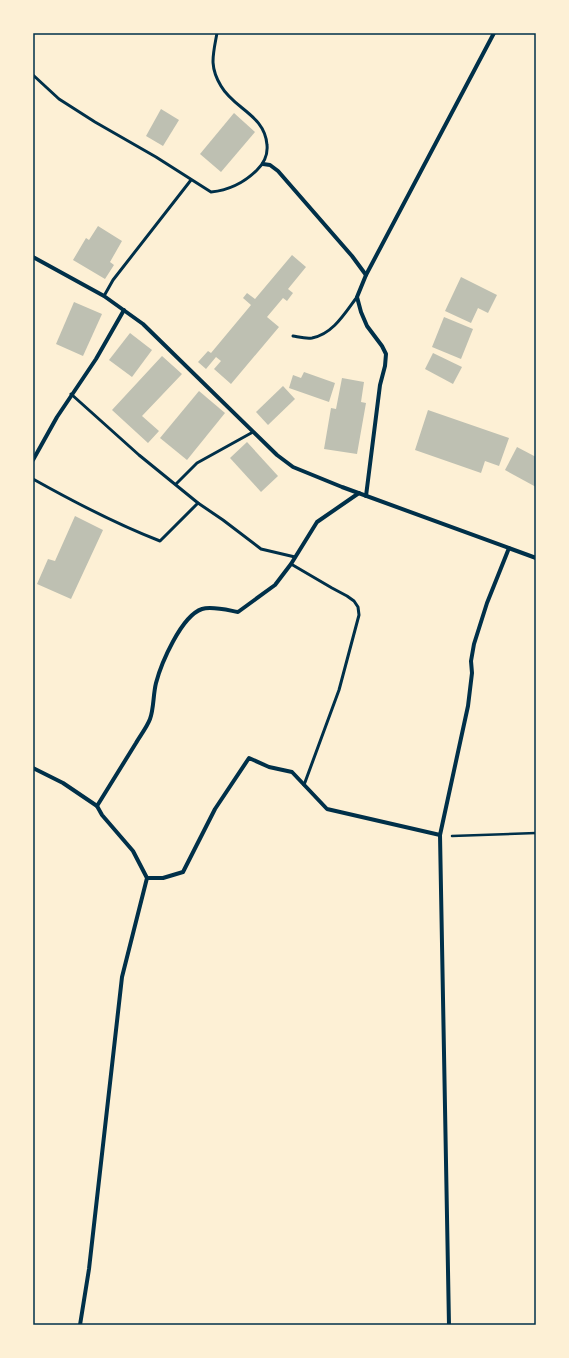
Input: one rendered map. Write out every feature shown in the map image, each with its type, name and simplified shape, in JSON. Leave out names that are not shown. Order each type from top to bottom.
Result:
[{"type":"street","points":[[366,496],[380,385],[385,366],[386,354],[367,326],[357,298],[366,275],[494,33]]},
{"type":"street","points":[[263,164],[270,165],[278,171],[352,256],[366,275]]},
{"type":"street","points":[[33,257],[104,296],[143,324],[277,455],[293,466],[359,494],[536,558]]},
{"type":"street","points":[[33,460],[57,417],[96,358],[124,310]]},
{"type":"street","points":[[97,806],[150,719],[156,684],[162,665],[172,643],[185,623],[193,614],[201,609],[211,608],[238,612],[275,585],[291,564],[317,522],[359,494]]},
{"type":"street","points":[[449,1325],[440,835],[468,706],[472,673],[471,661],[474,644],[487,603],[509,548]]},
{"type":"street","points":[[147,878],[163,878],[184,872],[215,809],[249,758],[269,767],[292,772],[327,809],[440,835]]},
{"type":"street","points":[[33,768],[63,783],[97,806],[133,852],[147,878],[122,977],[89,1269],[80,1325]]},
{"type":"lane","points":[[33,75],[59,99],[95,122],[156,157],[211,192],[219,191],[248,180],[263,164],[267,151],[267,138],[261,125],[231,98],[222,87],[214,71],[212,61],[217,33]]},
{"type":"lane","points":[[104,296],[113,280],[191,180]]},
{"type":"lane","points":[[293,336],[312,338],[322,334],[336,324],[357,298]]},
{"type":"lane","points":[[71,394],[139,455],[198,503],[261,549],[295,557]]},
{"type":"lane","points":[[176,484],[197,463],[253,432]]},
{"type":"lane","points":[[33,479],[70,500],[136,532],[160,541],[198,503]]},
{"type":"lane","points":[[291,564],[354,601],[358,607],[359,615],[339,690],[304,785]]},
{"type":"path","points":[[440,835],[460,836],[536,833]]},
{"type":"building","points":[[161,109],[179,120],[163,146],[146,136]]},
{"type":"building","points":[[234,113],[255,132],[221,172],[200,154]]},
{"type":"building","points":[[98,226],[122,241],[110,262],[114,265],[105,279],[73,260],[86,238],[89,240]]},
{"type":"building","points":[[292,255],[306,267],[288,289],[293,293],[287,301],[283,298],[267,317],[279,327],[231,384],[214,369],[221,361],[216,357],[206,369],[198,362],[208,351],[211,353],[251,305],[243,298],[247,293],[255,299]]},
{"type":"building","points":[[461,277],[497,295],[488,313],[478,308],[471,323],[445,311]]},
{"type":"building","points":[[74,302],[102,314],[83,356],[56,344]]},
{"type":"building","points":[[444,317],[473,329],[461,359],[432,347]]},
{"type":"building","points":[[130,333],[152,350],[132,377],[109,360]]},
{"type":"building","points":[[433,353],[462,367],[453,384],[425,369]]},
{"type":"building","points":[[162,356],[182,374],[142,416],[159,431],[148,443],[112,410]]},
{"type":"building","points":[[304,372],[335,383],[329,402],[289,388],[293,375],[301,378]]},
{"type":"building","points":[[342,378],[364,382],[361,402],[366,403],[357,454],[324,449],[331,408],[336,409]]},
{"type":"building","points":[[283,386],[295,399],[268,425],[256,412]]},
{"type":"building","points":[[199,391],[225,413],[187,460],[160,438]]},
{"type":"building","points":[[428,410],[509,438],[499,466],[485,461],[481,473],[415,450]]},
{"type":"building","points":[[247,442],[278,476],[261,492],[230,458]]},
{"type":"building","points":[[517,447],[536,457],[536,487],[505,470]]},
{"type":"building","points":[[75,516],[103,530],[71,599],[37,584],[48,559],[55,561]]}]
